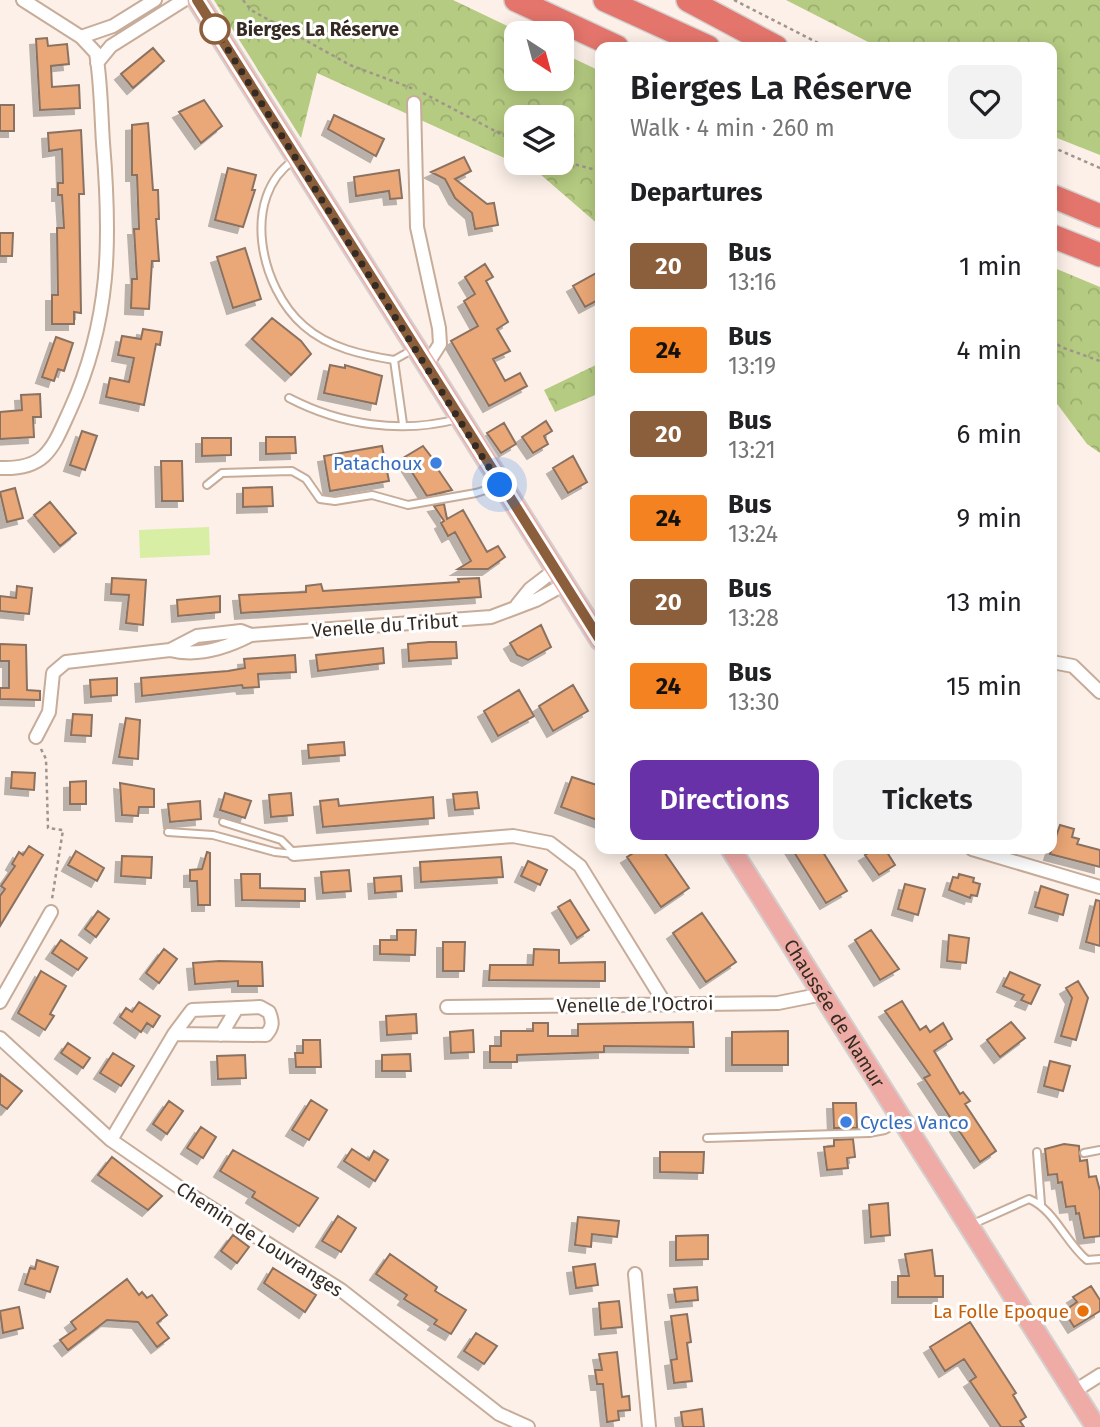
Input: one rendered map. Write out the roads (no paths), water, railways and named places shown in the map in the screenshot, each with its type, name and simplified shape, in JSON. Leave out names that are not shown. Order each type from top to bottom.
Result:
[{"type":"highway","points":[[516,0],[606,42]]},
{"type":"highway","points":[[605,0],[697,42]]},
{"type":"highway","points":[[688,0],[767,42]]},
{"type":"highway","points":[[1057,198],[1100,216]]},
{"type":"highway","points":[[1057,238],[1100,254]]},
{"type":"main road","points":[[197,0],[595,632]]},
{"type":"main road","name":"Chaussée de Namur","points":[[734,854],[1096,1427]]},
{"type":"street","points":[[0,468],[28,467],[45,456],[54,445],[81,387],[97,334],[109,246],[96,53],[81,37],[23,0]]},
{"type":"street","points":[[81,37],[113,26],[155,0]]},
{"type":"street","points":[[97,63],[111,46],[184,0]]},
{"type":"street","points":[[414,103],[417,227],[439,328],[440,344],[420,357]]},
{"type":"street","name":"Venelle du Tribut","points":[[36,737],[49,712],[52,673],[66,662],[170,650],[197,636],[241,631],[251,635],[491,617],[517,605],[530,589],[560,577]]},
{"type":"street","points":[[1057,663],[1073,666],[1100,692]]},
{"type":"street","points":[[295,854],[513,836],[550,843],[580,866],[664,1002]]},
{"type":"street","points":[[989,854],[1100,887]]},
{"type":"street","points":[[0,1002],[51,912]]},
{"type":"street","name":"Venelle de l'Octroi","points":[[447,1007],[664,1002],[778,1003],[823,995]]},
{"type":"street","points":[[111,1140],[174,1034],[192,1010],[260,1007],[269,1012],[272,1029],[266,1035],[174,1034]]},
{"type":"street","points":[[221,1035],[237,1008]]},
{"type":"street","name":"Chemin de Louvranges","points":[[0,1038],[111,1140],[189,1194],[341,1290],[499,1414],[528,1427]]},
{"type":"street","points":[[635,1273],[649,1427]]},
{"type":"street","points":[[1073,1392],[1100,1375]]},
{"type":"lane","points":[[296,159],[276,175],[264,212],[263,252],[275,289],[294,317],[318,337],[368,356],[394,360],[420,357]]},
{"type":"lane","points":[[394,360],[403,424]]},
{"type":"lane","points":[[289,398],[329,417],[365,424],[403,424],[460,418]]},
{"type":"lane","points":[[207,485],[222,473],[292,471],[306,479],[320,499],[335,501],[372,495],[408,505],[476,493],[500,485]]},
{"type":"lane","points":[[223,822],[281,840],[295,854]]},
{"type":"lane","points":[[168,832],[213,835],[275,852],[295,854]]},
{"type":"lane","points":[[707,1138],[869,1133],[885,1130],[902,1120]]},
{"type":"lane","points":[[1084,1153],[1100,1150]]},
{"type":"lane","points":[[1037,1152],[1041,1204]]},
{"type":"lane","points":[[969,1227],[1012,1204],[1030,1199],[1041,1204],[1078,1253],[1087,1260],[1100,1259]]},
{"type":"place","name":"Bierges La Réserve","points":[[215,29]]},
{"type":"place","name":"Patachoux","points":[[436,463]]},
{"type":"place","name":"Cycles Vanco","points":[[846,1122]]},
{"type":"place","name":"La Folle Epoque","points":[[1083,1311]]}]
